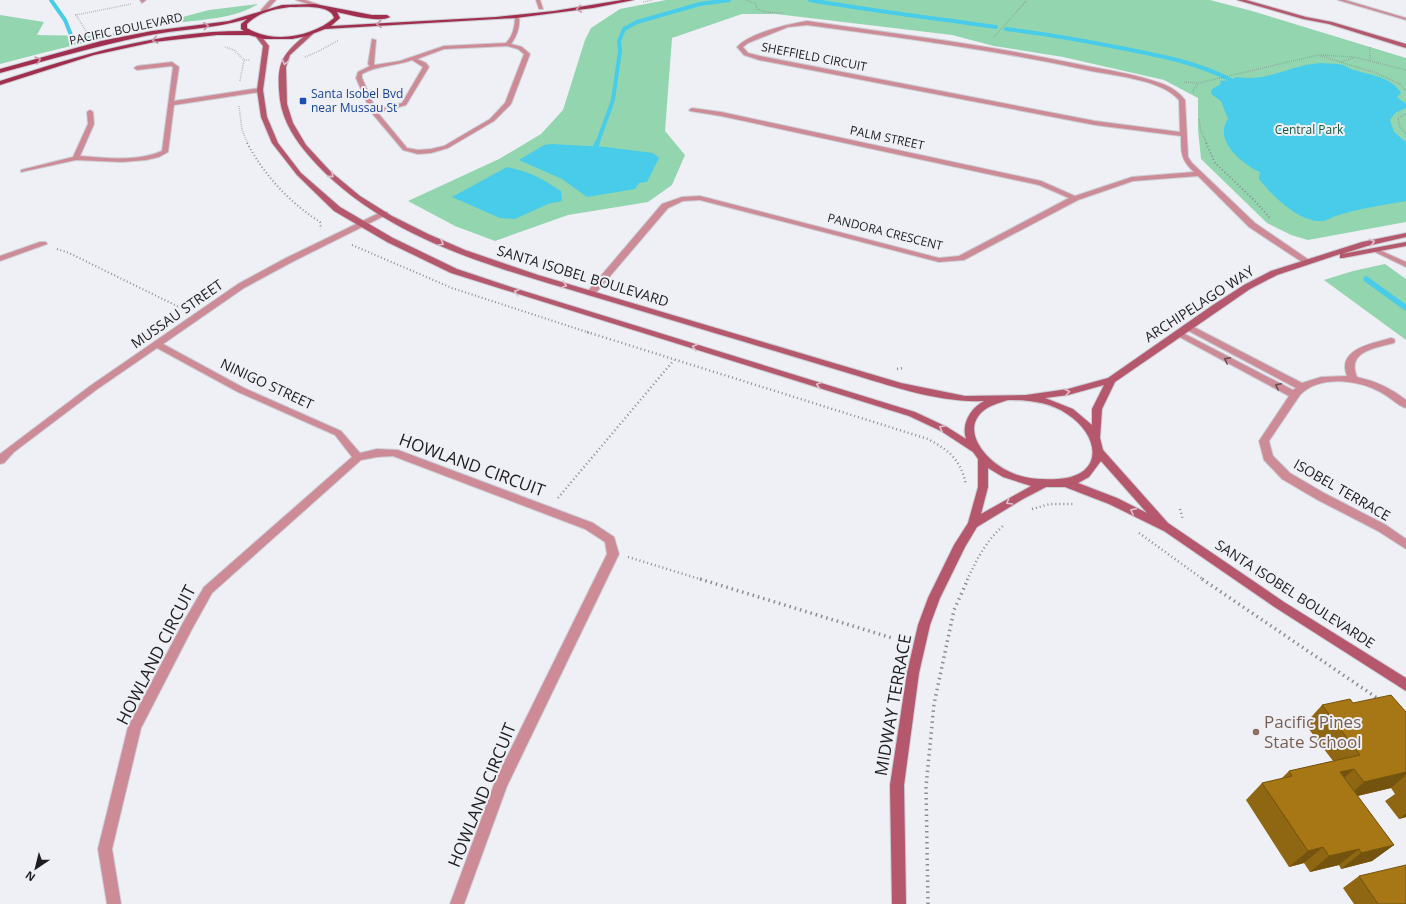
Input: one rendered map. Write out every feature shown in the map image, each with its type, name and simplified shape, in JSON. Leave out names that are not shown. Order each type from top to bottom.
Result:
[{"type":"main road","points":[[534,8],[594,0]]},
{"type":"main road","points":[[325,28],[353,24],[517,17],[573,10],[631,0]]},
{"type":"main road","name":"PACIFIC BOULEVARD","points":[[0,71],[101,43],[152,33],[225,23],[263,11],[290,6],[317,6],[372,17],[403,18],[527,9]]},
{"type":"main road","points":[[0,83],[81,57],[127,45],[171,36],[201,33],[249,33],[259,36],[283,38],[310,34],[333,23],[337,18],[336,14],[332,10]]},
{"type":"main road","points":[[249,33],[244,29],[244,24],[248,19],[256,14]]},
{"type":"street","points":[[263,11],[273,0]]},
{"type":"street","points":[[299,0],[317,6]]},
{"type":"street","points":[[1240,0],[1305,18],[1330,23],[1406,46]]},
{"type":"street","points":[[1305,18],[1324,26],[1406,51]]},
{"type":"street","name":"SHEFFIELD CIRCUIT","points":[[1183,134],[1095,123],[759,58],[746,54],[740,47],[746,42],[787,26],[807,23],[911,36],[1054,61],[1147,81],[1171,90],[1182,100],[1185,157],[1189,164],[1252,225],[1308,262]]},
{"type":"street","points":[[284,58],[290,49],[310,34]]},
{"type":"street","points":[[259,36],[266,46],[260,90],[264,117],[275,143],[299,174],[337,209],[362,224],[390,240],[454,271],[912,414],[944,429],[975,449]]},
{"type":"street","name":"SANTA ISOBEL BOULEVARD","points":[[284,58],[282,77],[284,107],[295,134],[316,163],[349,192],[384,214],[449,248],[514,270],[900,386],[965,399],[1008,397]]},
{"type":"street","name":"PALM STREET","points":[[692,110],[721,114],[1041,183],[1074,198]]},
{"type":"street","name":"PANDORA CRESCENT","points":[[591,293],[665,206],[682,199],[700,198],[939,260],[962,258],[1074,198],[1132,179],[1200,174]]},
{"type":"street","name":"MUSSAU STREET","points":[[0,460],[10,450],[93,388],[241,286],[324,242],[384,214]]},
{"type":"street","name":"ARCHIPELAGO WAY","points":[[1029,397],[1068,392],[1111,380],[1247,287],[1274,274],[1308,262],[1364,244],[1406,235]]},
{"type":"street","points":[[0,259],[42,244]]},
{"type":"street","name":"ARCHIPELAGO WAY","points":[[1308,262],[1377,251],[1406,244]]},
{"type":"street","points":[[1188,327],[1302,387]]},
{"type":"street","points":[[1178,334],[1295,395]]},
{"type":"street","points":[[1353,380],[1348,367],[1351,357],[1362,350],[1391,341]]},
{"type":"street","name":"NINIGO STREET","points":[[157,344],[241,390],[338,433],[358,458]]},
{"type":"street","name":"ISOBEL TERRACE","points":[[1406,405],[1393,394],[1364,380],[1337,378],[1318,381],[1302,387],[1264,441],[1268,457],[1286,476],[1320,496],[1382,528],[1406,545]]},
{"type":"street","name":"ARCHIPELAGO WAY","points":[[1096,437],[1097,409],[1111,380]]},
{"type":"street","points":[[1008,397],[1029,397],[1050,402],[1069,411],[1085,423],[1096,437],[1099,452],[1096,466],[1084,477],[1066,483],[1044,484],[1021,480],[1000,471],[983,459],[975,449],[969,434],[970,421],[978,409],[991,401],[1008,397]]},
{"type":"street","name":"HOWLAND CIRCUIT","points":[[114,904],[105,849],[135,727],[208,590],[358,458],[377,453],[394,452],[589,526],[610,540],[614,554],[502,784],[457,904]]},
{"type":"street","name":"SANTA ISOBEL BOULEVARDE","points":[[1099,452],[1128,486],[1168,528]]},
{"type":"street","name":"MIDWAY TERRACE","points":[[899,904],[897,785],[913,673],[924,625],[934,598],[960,545],[973,524],[983,487],[983,459]]},
{"type":"street","name":"SANTA ISOBEL BOULEVARDE","points":[[1066,483],[1114,501],[1168,528],[1280,605],[1406,685]]},
{"type":"street","name":"MIDWAY TERRACE","points":[[973,524],[1019,496],[1044,484]]},
{"type":"lane","points":[[538,0],[541,8]]},
{"type":"lane","points":[[1340,0],[1406,19]]},
{"type":"lane","points":[[507,44],[510,42],[518,22],[517,17]]},
{"type":"lane","points":[[374,40],[371,64],[374,66]]},
{"type":"lane","points":[[507,44],[520,48],[527,54],[508,104],[492,120],[446,148],[418,152],[405,149],[374,112],[359,78],[360,73],[374,66],[399,63],[414,59],[438,49],[507,44]]},
{"type":"lane","points":[[374,112],[399,106],[407,101],[426,67],[424,64],[414,59]]},
{"type":"lane","points":[[23,171],[76,158],[143,159],[158,157],[166,152],[173,103],[176,67],[172,64],[137,68]]},
{"type":"lane","points":[[173,103],[260,90]]},
{"type":"lane","points":[[76,158],[91,124],[90,112]]},
{"type":"lane","points":[[1377,251],[1406,265]]},
{"type":"path","points":[[642,2],[653,0]]},
{"type":"path","points":[[89,34],[76,15],[142,1]]},
{"type":"path","points":[[284,58],[312,56],[342,39]]},
{"type":"path","points":[[1370,49],[1370,61]]},
{"type":"path","points":[[1187,91],[1194,94],[1193,90],[1199,83],[1318,55],[1354,57],[1406,70]]},
{"type":"path","points":[[1318,55],[1376,74],[1400,84],[1406,92]]},
{"type":"path","points":[[1341,62],[1354,57]]},
{"type":"path","points":[[264,59],[244,60],[238,93],[242,130],[256,160],[281,190],[312,217],[320,222],[321,228],[314,236],[334,247],[353,245],[361,248],[401,267],[452,288],[674,360],[928,439],[954,457],[962,469],[966,486],[970,488]]},
{"type":"path","points":[[1182,82],[1188,83]]},
{"type":"path","points":[[1406,114],[1398,118],[1400,127],[1406,134]]},
{"type":"path","points":[[1198,116],[1201,131],[1215,163],[1252,198],[1272,220]]},
{"type":"path","points":[[42,244],[69,253],[197,316]]},
{"type":"path","points":[[547,511],[674,360]]},
{"type":"path","points":[[1025,512],[1050,504],[1067,503],[1079,505]]},
{"type":"path","points":[[928,904],[926,787],[935,696],[954,610],[983,548],[994,534],[1006,523]]},
{"type":"path","points":[[1138,532],[1210,584],[1387,704]]},
{"type":"path","points":[[614,554],[635,558],[892,638]]},
{"type":"green space","name":"Central Park","points":[[666,0],[1210,0],[1252,11],[1406,58],[1406,222],[1308,240],[1291,235],[1267,223],[1201,159],[1198,129],[1198,98],[1164,80],[1063,57],[994,46],[952,35],[776,14],[742,14],[672,38],[665,131],[685,155],[672,185],[648,202],[568,215],[495,241],[455,226],[408,201],[499,159],[541,134],[563,110],[585,40],[591,28],[620,9]]},
{"type":"green space","points":[[258,4],[247,10],[224,17],[142,29],[0,64],[0,15],[44,22],[37,35],[96,36],[134,30],[209,10]]},
{"type":"green space","points":[[1385,264],[1406,279],[1406,340],[1324,280],[1353,271]]},
{"type":"water","points":[[1321,63],[1343,65],[1351,69],[1379,77],[1397,87],[1401,93],[1397,97],[1406,104],[1406,108],[1395,113],[1390,120],[1394,132],[1406,142],[1406,201],[1356,210],[1324,221],[1313,220],[1295,213],[1271,193],[1259,179],[1260,172],[1238,157],[1227,143],[1224,135],[1224,127],[1228,119],[1221,101],[1211,94],[1212,89],[1221,84],[1220,81],[1231,80],[1236,77],[1262,77],[1304,65]]},
{"type":"water","points":[[552,144],[606,147],[653,153],[659,158],[647,182],[639,183],[635,189],[587,197],[562,179],[519,160],[544,145]]},
{"type":"water","points":[[507,167],[529,173],[548,182],[561,191],[562,201],[548,204],[515,219],[500,218],[452,197]]},
{"type":"building","points":[[1391,695],[1406,712],[1406,772],[1364,782],[1354,769],[1340,772],[1394,845],[1361,853],[1359,849],[1329,856],[1323,847],[1308,851],[1262,783],[1292,776],[1289,771],[1360,755],[1322,705],[1350,699],[1353,703]]},
{"type":"building","points":[[1406,865],[1406,904],[1378,904],[1359,876]]},
{"type":"waterway","points":[[51,0],[65,20],[73,40]]},
{"type":"waterway","points":[[597,144],[613,100],[620,51],[619,41],[624,29],[637,22],[700,4],[729,0]]},
{"type":"waterway","points":[[810,0],[996,27]]},
{"type":"waterway","points":[[1006,29],[1081,40],[1166,57],[1206,69],[1231,80]]},
{"type":"waterway","points":[[1366,279],[1406,308]]},
{"type":"place","name":"Santa Isobel Bvd near Mussau St","points":[[303,101]]},
{"type":"place","name":"Pacific Pines State School","points":[[1256,732]]}]
